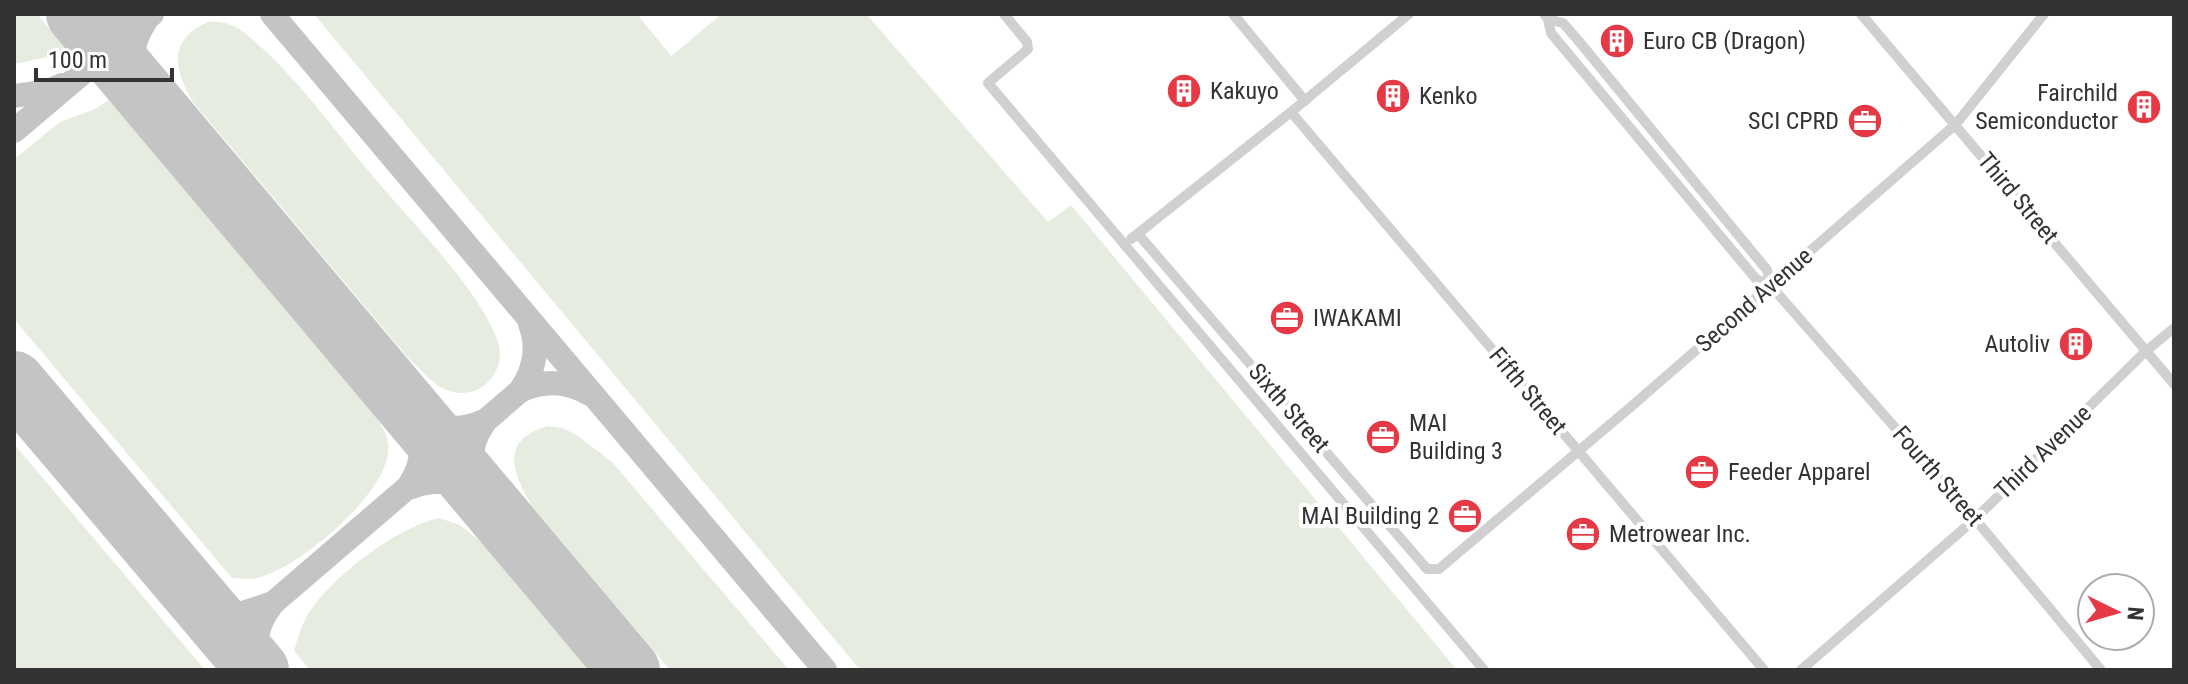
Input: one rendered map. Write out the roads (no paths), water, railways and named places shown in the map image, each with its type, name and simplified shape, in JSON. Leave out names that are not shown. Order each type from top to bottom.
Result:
[{"type":"street","points":[[1004,14],[1027,42],[1028,49],[988,83],[995,93],[1484,670]]},
{"type":"street","points":[[1233,14],[1305,101]]},
{"type":"street","points":[[1291,112],[1409,14]]},
{"type":"street","points":[[1551,33],[1573,14]]},
{"type":"street","name":"Third Street","points":[[1861,14],[2174,384]]},
{"type":"street","points":[[1869,23],[1878,14]]},
{"type":"street","name":"Second Avenue","points":[[1444,567],[1956,124],[2044,14]]},
{"type":"street","name":"Fourth Street","points":[[1546,17],[1563,23],[1577,39],[1767,270],[1771,286]]},
{"type":"street","name":"Fourth Street","points":[[1546,17],[1551,33],[1756,279],[1771,286],[1975,519],[2101,670]]},
{"type":"street","points":[[1565,49],[1577,39]]},
{"type":"street","points":[[1610,103],[1622,93]]},
{"type":"street","name":"Sixth Street","points":[[1291,112],[1135,237],[1427,569],[1444,567]]},
{"type":"street","name":"Fifth Street","points":[[1291,112],[1764,670]]},
{"type":"street","points":[[1650,151],[1661,141]]},
{"type":"street","points":[[1686,195],[1697,184]]},
{"type":"street","name":"Third Avenue","points":[[1801,670],[1975,519],[2146,351],[2174,328]]},
{"type":"place","name":"Euro CB (Dragon)","points":[[1617,41]]},
{"type":"place","name":"Kakuyo","points":[[1184,91]]},
{"type":"place","name":"Kenko","points":[[1393,96]]},
{"type":"place","name":"Fairchild Semiconductor","points":[[2144,107]]},
{"type":"place","name":"SCI CPRD","points":[[1865,121]]},
{"type":"place","name":"IWAKAMI","points":[[1287,318]]},
{"type":"place","name":"Autoliv","points":[[2076,344]]},
{"type":"place","name":"MAI Building 3","points":[[1383,437]]},
{"type":"place","name":"Feeder Apparel","points":[[1702,472]]},
{"type":"place","name":"MAI Building 2","points":[[1465,516]]},
{"type":"place","name":"Metrowear Inc.","points":[[1583,534]]}]
